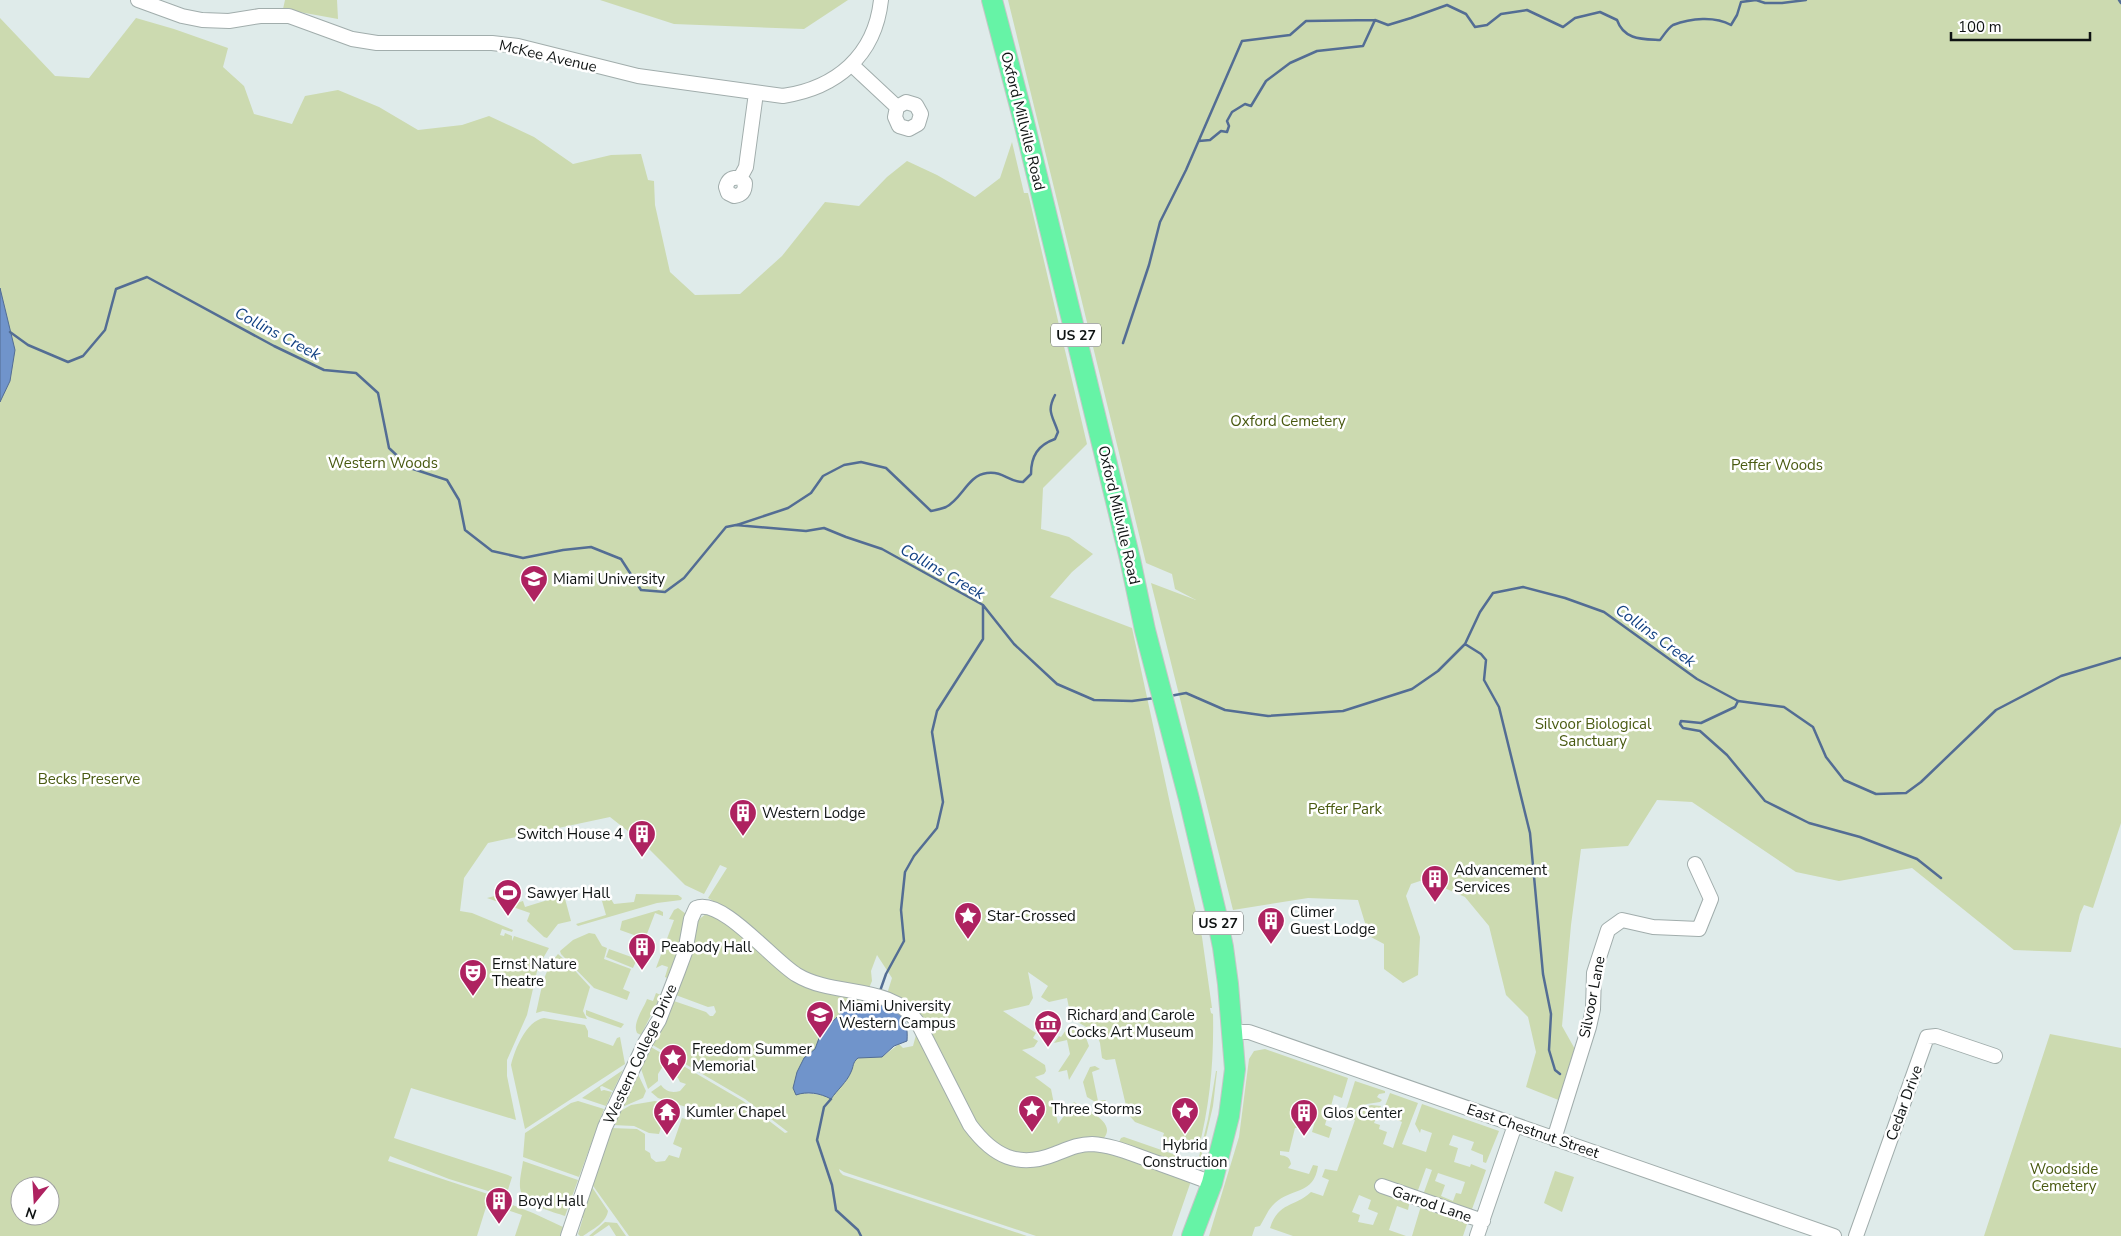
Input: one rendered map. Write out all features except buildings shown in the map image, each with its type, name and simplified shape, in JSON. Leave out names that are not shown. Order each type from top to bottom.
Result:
[{"type":"highway","name":"Oxford Millville Road","points":[[992,0],[1026,127],[1155,671],[1223,947],[1228,984],[1231,1032]]},
{"type":"highway","name":"US 27","points":[[1182,1236],[1206,1181],[1229,1116],[1235,1069],[1231,1032]]},
{"type":"highway","name":"US 27","points":[[1192,1236],[1206,1181]]},
{"type":"street","name":"McKee Avenue","points":[[138,0],[182,16],[202,20],[229,21],[260,16],[288,16],[352,38],[377,43],[492,43],[518,46],[638,76],[783,96],[804,93],[827,84],[852,65],[869,42],[879,16],[881,0]]},
{"type":"street","points":[[852,65],[898,107]]},
{"type":"street","points":[[740,178],[746,168],[756,93]]},
{"type":"street","name":"Silvoor Lane","points":[[1554,1138],[1589,1027],[1593,1008],[1594,973],[1608,930],[1622,920],[1653,927],[1699,930],[1711,899],[1694,864]]},
{"type":"street","name":"Western College Drive","points":[[568,1236],[609,1118],[645,1043],[659,1020],[685,952],[691,919],[696,908],[702,906],[711,907],[725,915],[787,969],[808,981],[818,985],[890,1000],[906,1009],[918,1023],[963,1114],[977,1135],[1008,1157],[1028,1162],[1038,1161],[1076,1145],[1110,1146],[1206,1181]]},
{"type":"street","name":"East Chestnut Street","points":[[1231,1032],[1249,1032],[1834,1236]]},
{"type":"street","name":"Cedar Drive","points":[[1856,1236],[1927,1037],[1936,1036],[1995,1056]]},
{"type":"street","points":[[1478,1236],[1516,1125]]},
{"type":"street","name":"Garrod Lane","points":[[1382,1186],[1483,1221]]},
{"type":"green space","points":[[285,0],[337,0],[338,19],[283,9]]},
{"type":"green space","points":[[600,0],[848,0],[804,29],[674,24]]},
{"type":"green space","points":[[1008,0],[2121,0],[2121,823],[2093,908],[2084,905],[2080,914],[2071,952],[2014,950],[1912,868],[1839,881],[1796,872],[1692,802],[1657,800],[1628,846],[1581,849],[1571,925],[1562,1026],[1576,1051],[1561,1101],[1526,1087],[1536,1052],[1528,1017],[1506,995],[1489,926],[1465,897],[1433,883],[1420,881],[1411,884],[1406,896],[1420,937],[1418,975],[1403,983],[1384,969],[1384,944],[1369,936],[1358,900],[1308,898],[1233,910],[1151,583],[1196,600],[1175,589],[1172,574],[1146,563]]},
{"type":"green space","name":"Western Woods","points":[[0,18],[55,76],[89,78],[136,18],[228,48],[223,67],[244,86],[254,114],[292,124],[305,96],[338,90],[379,107],[418,130],[462,125],[489,116],[534,137],[573,164],[611,155],[641,154],[648,180],[654,181],[655,205],[670,272],[695,295],[740,294],[782,256],[825,202],[859,206],[887,177],[907,161],[937,175],[975,197],[1000,178],[1012,142],[1024,193],[1028,193],[1087,444],[1043,488],[1041,529],[1069,537],[1093,554],[1072,572],[1050,597],[1132,628],[1171,808],[1202,937],[1212,1008],[1210,1008],[1213,1014],[1213,1049],[1210,1083],[1206,1117],[1198,1151],[1191,1151],[1164,1142],[1162,1140],[1164,1133],[1135,1122],[1128,1114],[1115,1059],[1106,1060],[1102,1058],[1100,1043],[1096,1033],[1071,1018],[1067,998],[1049,1002],[1041,997],[1048,986],[1028,972],[1033,998],[1029,1005],[1003,1011],[1036,1033],[1033,1038],[1038,1041],[1034,1047],[1022,1050],[1045,1065],[1046,1071],[1044,1074],[1035,1077],[1051,1089],[1058,1124],[1074,1102],[1103,1121],[1107,1132],[1104,1138],[1035,1156],[1008,1152],[978,1129],[919,1015],[887,994],[892,978],[877,955],[871,971],[872,981],[869,988],[859,985],[854,987],[806,975],[730,911],[708,898],[727,868],[720,865],[704,894],[685,885],[643,843],[610,817],[488,843],[464,878],[460,911],[472,913],[513,930],[512,932],[502,929],[500,935],[504,936],[505,933],[512,936],[512,941],[514,936],[549,948],[538,967],[527,1015],[507,1060],[507,1076],[516,1120],[411,1088],[394,1138],[512,1177],[507,1193],[501,1195],[449,1179],[390,1156],[388,1161],[503,1199],[502,1208],[487,1204],[477,1236],[0,1236]]},
{"type":"green space","points":[[510,892],[513,904],[523,901],[525,907],[564,895],[571,921],[558,924],[547,938],[544,937],[527,921],[530,913],[487,898]]},
{"type":"green space","points":[[636,894],[678,895],[682,898],[681,900],[657,903],[578,926],[576,924],[606,915],[602,901],[611,899],[614,904],[634,902]]},
{"type":"green space","points":[[678,908],[686,914],[685,931],[674,970],[671,968],[667,978],[665,977],[668,967],[662,965],[656,968],[674,920],[669,919],[674,910]]},
{"type":"green space","points":[[659,910],[663,912],[663,916],[655,913],[645,939],[620,930],[622,921]]},
{"type":"green space","points":[[706,914],[720,917],[782,971],[853,998],[874,1001],[866,1007],[860,1007],[858,1010],[844,1010],[831,1024],[822,1030],[815,1049],[804,1058],[803,1093],[824,1095],[831,1098],[847,1079],[858,1057],[882,1057],[899,1044],[903,1048],[913,1046],[916,1035],[924,1051],[928,1053],[992,1153],[1067,1153],[1099,1148],[1191,1181],[1172,1236],[1036,1236],[839,1169],[843,1175],[1027,1236],[629,1236],[591,1183],[611,1128],[637,1129],[645,1134],[645,1150],[650,1153],[651,1158],[656,1162],[665,1161],[669,1155],[679,1158],[682,1148],[673,1144],[682,1118],[685,1119],[686,1107],[658,1098],[651,1092],[661,1085],[669,1091],[680,1091],[686,1084],[680,1082],[678,1078],[663,1066],[658,1074],[658,1081],[648,1089],[640,1066],[651,1047],[743,1101],[785,1133],[788,1132],[745,1099],[651,1044],[671,1000],[706,1012],[710,1016],[713,1016],[716,1012],[714,1006],[708,1007],[673,994],[698,920]]},
{"type":"green space","points":[[589,933],[595,934],[602,946],[607,948],[604,959],[631,969],[623,989],[630,992],[627,1000],[594,988],[561,954],[560,951],[573,940]]},
{"type":"green space","points":[[609,949],[637,959],[633,968],[606,957]]},
{"type":"green space","points":[[558,954],[590,987],[583,1011],[587,1019],[543,1011],[536,1013],[546,975]]},
{"type":"green space","points":[[656,993],[661,995],[641,1035],[637,1033],[637,1020],[647,999],[653,1001]]},
{"type":"green space","points":[[586,1010],[624,1024],[621,1028],[589,1017],[586,1015]]},
{"type":"green space","points":[[544,1018],[585,1025],[588,1037],[613,1046],[617,1038],[620,1037],[625,1064],[525,1129],[511,1065],[522,1037],[532,1024]]},
{"type":"green space","points":[[1072,1026],[1085,1035],[1089,1046],[1069,1080],[1067,1070],[1058,1072],[1070,1054],[1067,1040],[1054,1043],[1068,1027]]},
{"type":"green space","name":"Woodside Cemetery","points":[[2050,1034],[2121,1048],[2121,1236],[1984,1236]]},
{"type":"green space","points":[[1265,1049],[1348,1078],[1342,1098],[1334,1095],[1331,1106],[1339,1109],[1336,1117],[1328,1114],[1325,1125],[1332,1128],[1329,1138],[1312,1132],[1315,1121],[1302,1116],[1298,1128],[1295,1128],[1289,1152],[1280,1151],[1280,1155],[1286,1156],[1290,1160],[1291,1164],[1288,1168],[1309,1174],[1313,1165],[1318,1166],[1312,1182],[1301,1190],[1281,1198],[1275,1203],[1260,1226],[1255,1227],[1252,1236],[1209,1236],[1239,1137],[1249,1059],[1254,1051]]},
{"type":"green space","points":[[1095,1066],[1100,1069],[1092,1072],[1098,1101],[1106,1100],[1102,1106],[1087,1097],[1083,1082],[1090,1067]]},
{"type":"green space","points":[[623,1070],[613,1091],[602,1086],[600,1087],[601,1091],[612,1092],[606,1106],[582,1098]]},
{"type":"green space","points":[[1216,1071],[1213,1106],[1200,1162],[1197,1165],[1208,1119]]},
{"type":"green space","points":[[637,1072],[646,1091],[643,1098],[620,1108]]},
{"type":"green space","points":[[1355,1081],[1385,1091],[1385,1093],[1379,1094],[1377,1097],[1382,1100],[1380,1102],[1367,1104],[1345,1113]]},
{"type":"green space","points":[[1390,1093],[1418,1103],[1402,1144],[1426,1152],[1432,1133],[1421,1129],[1420,1133],[1415,1124],[1422,1104],[1499,1131],[1486,1163],[1483,1162],[1483,1155],[1471,1150],[1474,1142],[1453,1135],[1449,1145],[1458,1148],[1454,1162],[1470,1167],[1471,1164],[1486,1170],[1471,1212],[1423,1195],[1432,1170],[1426,1168],[1417,1193],[1410,1200],[1408,1210],[1397,1206],[1389,1230],[1406,1236],[1293,1236],[1270,1228],[1282,1209],[1299,1201],[1311,1192],[1323,1196],[1329,1180],[1322,1177],[1325,1169],[1337,1171],[1355,1120],[1345,1115],[1371,1105],[1381,1106],[1374,1123],[1380,1125],[1379,1129],[1387,1132],[1383,1144],[1393,1148],[1402,1122],[1395,1119],[1393,1111],[1385,1106]],"holes":[[[1438,1173],[1465,1182],[1461,1194],[1456,1193],[1453,1201],[1441,1196],[1445,1185],[1435,1181]],[[1359,1195],[1371,1200],[1368,1209],[1378,1213],[1373,1225],[1358,1222],[1360,1215],[1352,1212]]]},
{"type":"green space","points":[[578,1101],[604,1109],[579,1177],[523,1157],[525,1133],[571,1103]]},
{"type":"green space","points":[[655,1101],[665,1104],[663,1110],[666,1112],[659,1134],[649,1133],[634,1126],[612,1125],[617,1113],[631,1105]]},
{"type":"green space","points":[[1124,1137],[1196,1162],[1193,1171],[1119,1142]]},
{"type":"green space","points":[[523,1161],[578,1180],[565,1216],[533,1204],[523,1197],[520,1177]]},
{"type":"green space","points":[[1555,1171],[1574,1177],[1562,1212],[1544,1203]]},
{"type":"green space","points":[[592,1187],[608,1211],[605,1219],[583,1236],[580,1236],[578,1234],[583,1218],[580,1217]]},
{"type":"green space","points":[[510,1204],[563,1227],[560,1236],[515,1236],[522,1215],[507,1210]]},
{"type":"green space","points":[[1421,1206],[1468,1221],[1463,1236],[1412,1236]]},
{"type":"green space","points":[[605,1222],[617,1223],[626,1236],[616,1236],[609,1225],[593,1236],[589,1236]]},
{"type":"water","points":[[0,288],[15,350],[10,381],[0,402]]},
{"type":"water","points":[[874,1001],[900,1014],[906,1024],[907,1041],[894,1046],[882,1057],[858,1058],[847,1079],[831,1099],[814,1093],[796,1095],[793,1088],[797,1072],[804,1058],[815,1049],[822,1030],[850,1007],[858,1010],[860,1007],[866,1007]]},
{"type":"waterway","points":[[1123,343],[1149,265],[1160,222],[1186,170],[1242,41],[1290,35],[1306,21],[1375,20],[1388,25],[1447,5],[1466,14],[1475,27],[1487,25],[1501,14],[1527,10],[1563,27],[1575,18],[1600,12],[1617,20],[1620,27],[1629,35],[1640,39],[1660,40],[1673,25],[1687,21],[1710,19],[1731,25],[1737,15],[1741,2],[1756,0],[1765,3],[1782,3],[1806,0]]},
{"type":"waterway","points":[[1199,141],[1210,140],[1221,131],[1227,132],[1229,126],[1227,121],[1232,112],[1245,104],[1251,106],[1266,81],[1290,63],[1317,51],[1363,46],[1375,20]]},
{"type":"waterway","name":"Collins Creek","points":[[10,332],[28,345],[68,362],[83,356],[105,330],[116,289],[147,277],[274,346],[324,370],[356,373],[378,393],[389,448],[410,468],[447,480],[459,500],[465,530],[492,551],[523,558],[563,550],[591,547],[621,559],[641,590],[665,592],[684,578],[726,527],[736,525],[806,531],[824,528],[882,549],[983,605],[1014,644],[1057,684],[1094,700],[1132,701],[1155,698]]},
{"type":"waterway","points":[[737,525],[788,508],[811,493],[823,476],[844,465],[861,462],[886,468],[931,511],[944,508],[952,503],[980,475],[993,473],[1023,482],[1031,474],[1032,462],[1037,452],[1044,444],[1055,439],[1058,432],[1051,410],[1055,395]]},
{"type":"waterway","name":"Collins Creek","points":[[1170,696],[1186,693],[1225,710],[1268,716],[1343,711],[1412,689],[1438,671],[1465,644],[1480,612],[1493,593],[1523,587],[1565,598],[1604,612],[1697,679],[1738,701],[1784,707],[1813,727],[1826,757],[1844,780],[1876,794],[1906,793],[1921,782],[1996,710],[2061,676],[2121,658]]},
{"type":"waterway","points":[[880,991],[886,974],[904,941],[901,910],[905,872],[914,856],[937,828],[943,802],[932,732],[937,711],[983,639],[983,605]]},
{"type":"waterway","points":[[1465,644],[1481,654],[1486,660],[1484,680],[1499,707],[1530,833],[1543,974],[1551,1014],[1549,1050],[1555,1070],[1560,1074]]},
{"type":"waterway","points":[[1738,701],[1735,707],[1701,723],[1681,721],[1680,724],[1683,728],[1700,731],[1727,755],[1765,801],[1809,823],[1860,837],[1917,859],[1941,878]]},
{"type":"waterway","points":[[831,1099],[824,1107],[817,1140],[832,1185],[836,1210],[858,1230],[861,1236]]},
{"type":"place","name":"Miami University","points":[[534,603]]},
{"type":"place","name":"Western Lodge","points":[[743,837]]},
{"type":"place","name":"Switch House 4","points":[[642,858]]},
{"type":"place","name":"Advancement Services","points":[[1435,903]]},
{"type":"place","name":"Sawyer Hall","points":[[508,917]]},
{"type":"place","name":"Star-Crossed","points":[[968,940]]},
{"type":"place","name":"Climer Guest Lodge","points":[[1271,945]]},
{"type":"place","name":"Peabody Hall","points":[[642,971]]},
{"type":"place","name":"Ernst Nature Theatre","points":[[473,997]]},
{"type":"place","name":"Miami University Western Campus","points":[[820,1039]]},
{"type":"place","name":"Richard and Carole Cocks Art Museum","points":[[1048,1048]]},
{"type":"place","name":"Freedom Summer Memorial","points":[[673,1082]]},
{"type":"place","name":"Three Storms","points":[[1032,1133]]},
{"type":"place","name":"Hybrid Construction","points":[[1185,1135]]},
{"type":"place","name":"Kumler Chapel","points":[[667,1136]]},
{"type":"place","name":"Glos Center","points":[[1304,1137]]},
{"type":"place","name":"Boyd Hall","points":[[499,1225]]},
{"type":"park label","name":"Oxford Cemetery","points":[[1288,421]]},
{"type":"park label","name":"Peffer Woods","points":[[1777,465]]},
{"type":"park label","name":"Silvoor Biological Sanctuary","points":[[1593,732]]},
{"type":"park label","name":"Becks Preserve","points":[[89,779]]},
{"type":"park label","name":"Peffer Park","points":[[1345,809]]}]
